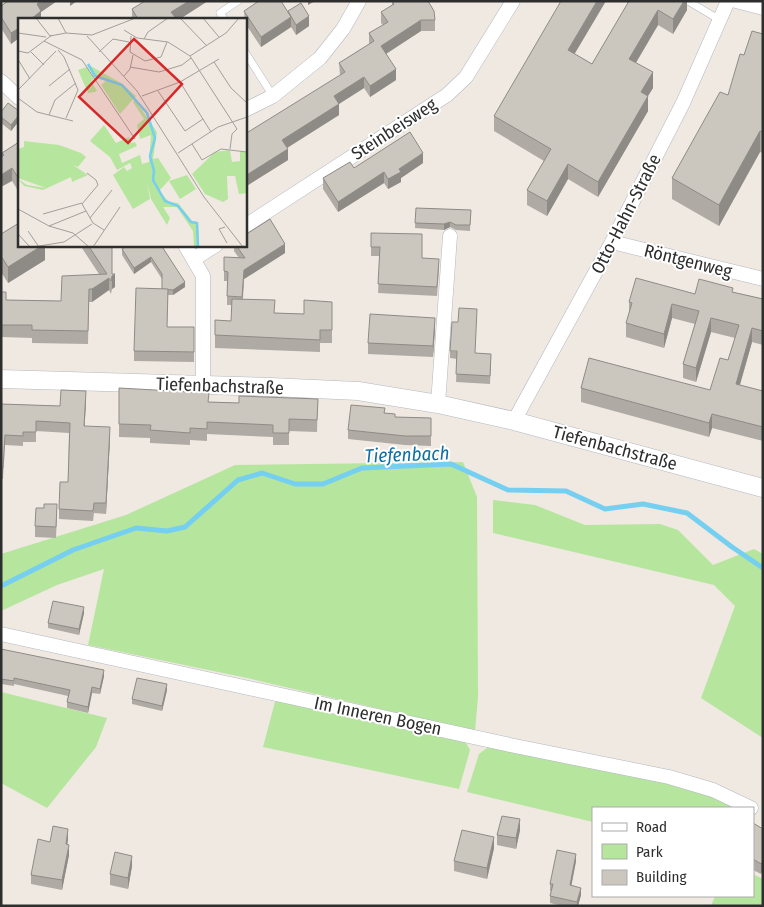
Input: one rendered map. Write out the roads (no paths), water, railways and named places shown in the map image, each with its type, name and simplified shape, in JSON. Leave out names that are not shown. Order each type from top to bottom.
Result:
[{"type":"street","points":[[246,110],[273,96],[320,58],[343,29],[359,1]]},
{"type":"street","name":"Steinbeisweg","points":[[246,225],[447,95],[466,77],[513,1]]},
{"type":"street","name":"Otto-Hahn-Straße","points":[[514,421],[612,242],[683,103],[728,1]]},
{"type":"street","points":[[736,1],[763,8]]},
{"type":"street","points":[[1,81],[18,97]]},
{"type":"street","points":[[438,404],[450,236]]},
{"type":"street","name":"Röntgenweg","points":[[612,242],[763,279]]},
{"type":"street","points":[[186,246],[203,276],[203,385]]},
{"type":"street","points":[[194,259],[214,246]]},
{"type":"street","name":"Tiefenbachstraße","points":[[1,379],[358,391],[438,404],[514,421],[763,488]]},
{"type":"street","name":"Im Inneren Bogen","points":[[1,634],[510,745],[669,777],[712,790],[748,807]]},
{"type":"lane","points":[[223,18],[220,13],[238,1]]},
{"type":"lane","points":[[688,1],[720,20]]},
{"type":"lane","points":[[246,54],[273,96]]},
{"type":"waterway","name":"Tiefenbach","points":[[1,586],[73,550],[136,528],[167,531],[185,527],[238,480],[262,473],[295,484],[323,484],[362,468],[451,464],[508,490],[566,491],[605,509],[643,504],[687,513],[763,568]]}]
